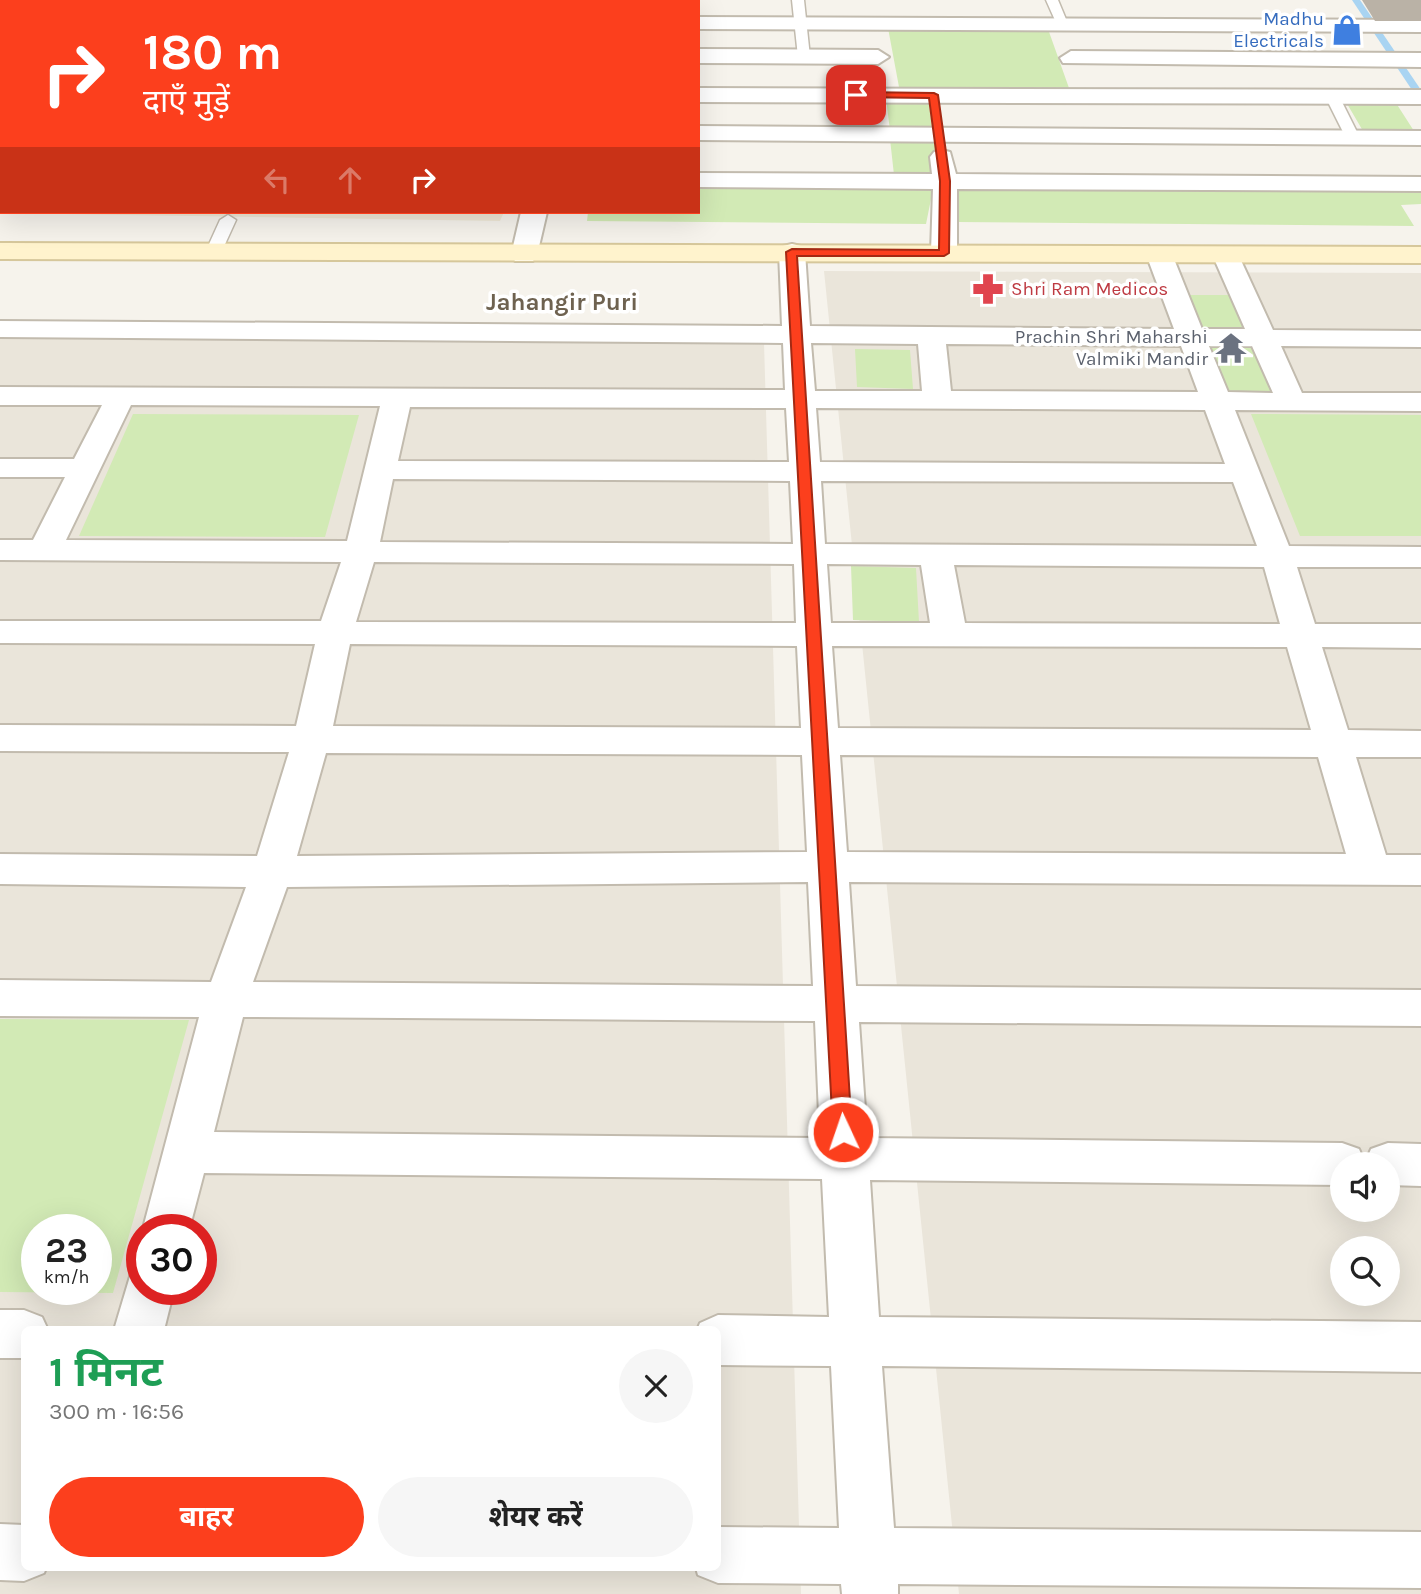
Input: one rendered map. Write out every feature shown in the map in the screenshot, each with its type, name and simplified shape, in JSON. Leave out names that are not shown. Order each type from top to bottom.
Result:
[{"type":"street","points":[[1344,0],[1383,60],[1414,97],[1421,117]]},
{"type":"street","points":[[700,23],[1421,26]]},
{"type":"street","points":[[874,23],[892,181]]},
{"type":"street","points":[[1062,24],[1082,96]]},
{"type":"street","points":[[700,56],[877,57]]},
{"type":"street","points":[[1071,58],[1421,60]]},
{"type":"street","points":[[700,95],[1414,97]]},
{"type":"street","points":[[934,95],[945,181],[944,253]]},
{"type":"street","points":[[700,133],[1421,138]]},
{"type":"street","points":[[700,180],[1421,184]]},
{"type":"street","points":[[524,255],[534,214]]},
{"type":"street","points":[[0,251],[524,255],[792,252],[1421,255]]},
{"type":"street","points":[[792,252],[868,1575]]},
{"type":"street","points":[[1159,254],[1277,556],[1371,870]]},
{"type":"street","points":[[1225,254],[1291,401]]},
{"type":"street","points":[[0,329],[1421,339]]},
{"type":"street","points":[[931,335],[937,399]]},
{"type":"street","points":[[0,396],[1421,402]]},
{"type":"street","points":[[45,550],[121,396]]},
{"type":"street","points":[[169,1214],[226,999],[272,872],[311,741],[335,632],[361,551],[397,397]]},
{"type":"street","points":[[0,468],[85,468]]},
{"type":"street","points":[[379,470],[1244,473]]},
{"type":"street","points":[[0,550],[1421,557]]},
{"type":"street","points":[[936,554],[949,634]]},
{"type":"street","points":[[0,632],[1421,636]]},
{"type":"street","points":[[0,738],[1421,744]]},
{"type":"street","points":[[0,869],[272,872],[827,867],[1421,870]]},
{"type":"street","points":[[0,998],[1421,1009]]},
{"type":"street","points":[[186,1152],[1330,1164]]},
{"type":"street","points":[[1400,1164],[1421,1165]]},
{"type":"street","points":[[140,1326],[145,1305]]},
{"type":"street","points":[[0,1334],[21,1334]]},
{"type":"street","points":[[721,1340],[1421,1347]]},
{"type":"street","points":[[0,1552],[21,1552]]},
{"type":"street","points":[[721,1555],[868,1575],[1421,1560]]},
{"type":"lane","points":[[798,0],[804,57]]},
{"type":"lane","points":[[1052,0],[1062,24]]},
{"type":"lane","points":[[1332,96],[1353,138]]},
{"type":"lane","points":[[213,253],[229,220]]},
{"type":"shaded area","points":[[62,214],[503,214],[500,221]]},
{"type":"shaded area","points":[[824,271],[1421,273],[1421,1594],[959,1594]]},
{"type":"shaded area","points":[[0,338],[764,343],[801,1594],[0,1594]]},
{"type":"green space","points":[[888,28],[1048,29],[1069,88],[899,87]]},
{"type":"green space","points":[[886,98],[928,98],[933,132],[890,131]]},
{"type":"green space","points":[[1346,102],[1396,103],[1414,131],[1363,131]]},
{"type":"green space","points":[[890,139],[934,139],[939,176],[894,175]]},
{"type":"green space","points":[[700,187],[933,189],[926,224],[587,221],[588,214],[700,214]]},
{"type":"green space","points":[[951,187],[1421,191],[1421,204],[1401,205],[1414,226],[958,222]]},
{"type":"green space","points":[[1187,295],[1233,295],[1248,331],[1200,331]]},
{"type":"green space","points":[[1207,342],[1255,342],[1277,395],[1227,395]]},
{"type":"green space","points":[[855,349],[910,350],[913,389],[857,387]]},
{"type":"green space","points":[[133,414],[359,415],[325,537],[79,536]]},
{"type":"green space","points":[[1251,414],[1421,415],[1421,536],[1300,536]]},
{"type":"green space","points":[[851,566],[916,568],[919,622],[853,620]]},
{"type":"green space","points":[[0,1019],[189,1020],[135,1214],[126,1214],[126,1246],[113,1293],[112,1214],[21,1214],[21,1292],[0,1292]]},
{"type":"waterway","points":[[1356,0],[1421,97]]},
{"type":"place","name":"Madhu Electricals","points":[[1347,30]]},
{"type":"place","name":"Shri Ram Medicos","points":[[988,289]]},
{"type":"place","name":"Prachin Shri Maharshi Valmiki Mandir","points":[[1231,348]]},
{"type":"district","name":"Jahangir Puri","points":[[562,302]]},
{"type":"route","points":[[843,1132],[792,252],[944,253],[945,181],[934,95],[856,95]]}]
